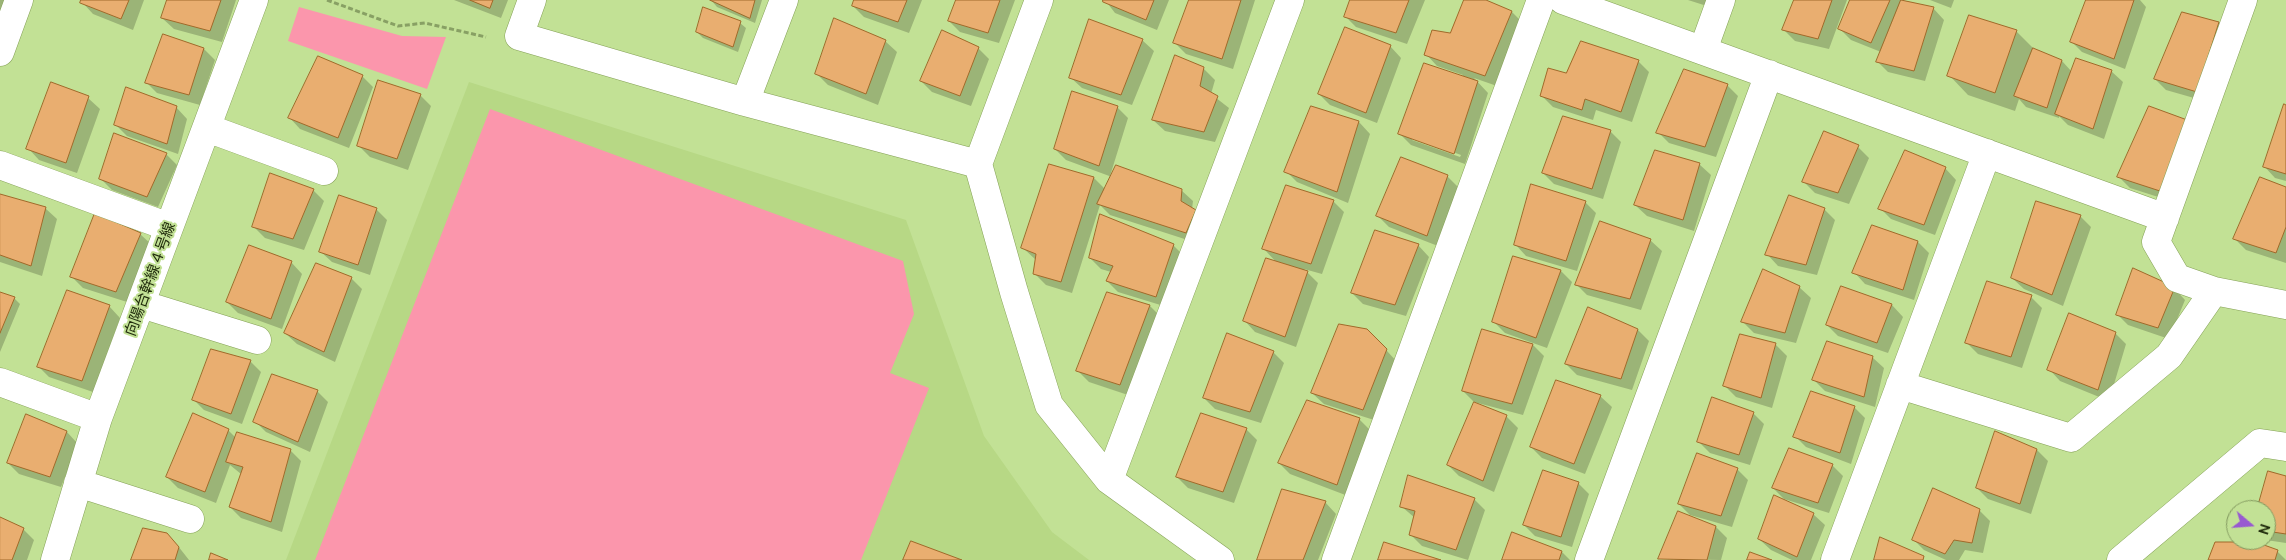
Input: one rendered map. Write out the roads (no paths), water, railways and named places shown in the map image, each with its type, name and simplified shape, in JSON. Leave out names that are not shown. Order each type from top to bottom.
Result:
[{"type":"street","points":[[0,52],[20,0]]},
{"type":"street","name":"向陽台幹線４号線","points":[[55,560],[98,418],[254,0]]},
{"type":"street","points":[[532,0],[518,36],[746,102],[978,164]]},
{"type":"street","points":[[746,102],[784,0]]},
{"type":"street","points":[[1039,0],[978,164],[1014,292],[1049,405],[1109,480],[1220,560]]},
{"type":"street","points":[[1109,480],[1290,0]]},
{"type":"street","points":[[1336,560],[1540,0]]},
{"type":"street","points":[[1563,0],[2165,218]]},
{"type":"street","points":[[1703,50],[1722,0]]},
{"type":"street","points":[[2242,0],[2156,242],[2178,278],[2214,291],[2286,305]]},
{"type":"street","points":[[1589,560],[1769,74]]},
{"type":"street","points":[[206,128],[324,171]]},
{"type":"street","points":[[1835,560],[1988,153]]},
{"type":"street","points":[[0,165],[169,227]]},
{"type":"street","points":[[1900,385],[2071,438],[2169,356],[2214,291]]},
{"type":"street","points":[[141,304],[257,340]]},
{"type":"street","points":[[0,382],[98,418]]},
{"type":"street","points":[[2121,560],[2260,443],[2286,447]]},
{"type":"street","points":[[78,483],[190,518]]}]
